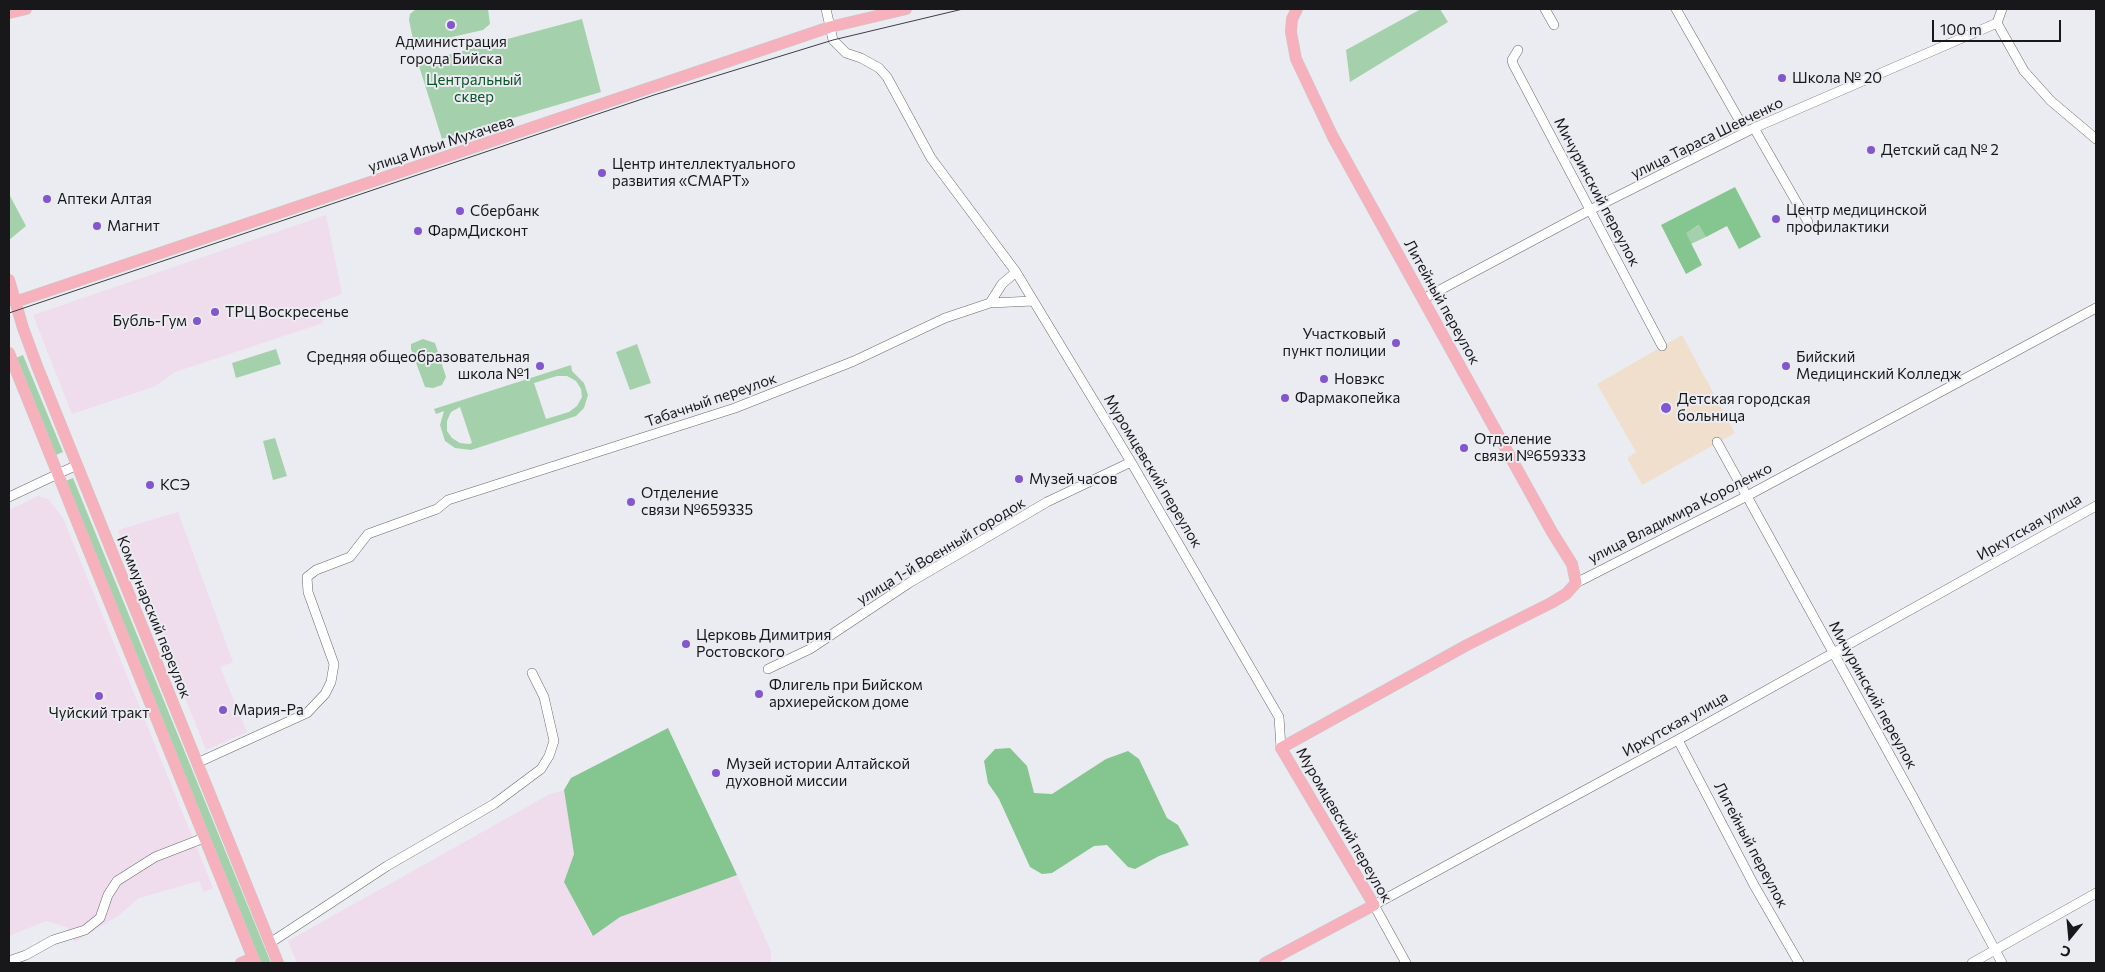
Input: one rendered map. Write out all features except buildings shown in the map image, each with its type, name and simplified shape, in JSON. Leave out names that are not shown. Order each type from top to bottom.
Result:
[{"type":"main road","points":[[9,13],[26,9]]},
{"type":"main road","name":"улица Ильи Мухачева","points":[[14,302],[830,27],[906,9]]},
{"type":"main road","name":"Литейный переулок","points":[[1297,9],[1292,19],[1291,32],[1296,60],[1333,137],[1552,532],[1572,564],[1576,583]]},
{"type":"main road","name":"Коммунарский переулок","points":[[9,280],[14,302],[28,343],[278,963]]},
{"type":"main road","points":[[9,353],[254,961],[241,963]]},
{"type":"main road","name":"улица Владимира Короленко","points":[[1281,748],[1467,645],[1551,603],[1566,594],[1576,583]]},
{"type":"main road","name":"Муромцевский переулок","points":[[1281,748],[1374,905]]},
{"type":"main road","name":"Иркутская улица","points":[[1265,963],[1374,905]]},
{"type":"street","name":"Муромцевский переулок","points":[[826,9],[833,40],[846,53],[861,58],[879,68],[887,77],[931,158],[1016,272],[1034,301],[1131,462],[1279,717],[1281,748]]},
{"type":"street","points":[[1545,9],[1554,25]]},
{"type":"street","points":[[1676,9],[1808,222]]},
{"type":"street","points":[[2002,9],[1997,23],[2024,71],[2051,101],[2096,139]]},
{"type":"street","name":"улица Тараса Шевченко","points":[[1422,299],[1590,210],[1750,130],[1997,23]]},
{"type":"street","name":"Мичуринский переулок","points":[[1518,50],[1512,60],[1513,64],[1662,346]]},
{"type":"street","points":[[990,303],[1002,284],[1016,272]]},
{"type":"street","name":"Табачный переулок","points":[[197,763],[307,713],[326,694],[331,682],[334,664],[306,585],[307,577],[310,573],[350,557],[368,534],[437,509],[448,500],[735,408],[854,361],[944,318],[990,303],[1034,301]]},
{"type":"street","name":"улица Владимира Короленко","points":[[1576,583],[1747,496],[2096,308]]},
{"type":"street","name":"Мичуринский переулок","points":[[1717,442],[1913,797],[2002,963]]},
{"type":"street","name":"улица 1-й Военный городок","points":[[768,669],[810,649],[909,583],[1047,502],[1131,462]]},
{"type":"street","points":[[9,497],[77,465]]},
{"type":"street","name":"Иркутская улица","points":[[1374,905],[1834,654],[2096,506]]},
{"type":"street","points":[[270,943],[387,866],[494,804],[541,769],[550,756],[554,742],[544,697],[532,673]]},
{"type":"street","name":"Литейный переулок","points":[[1678,740],[1754,885],[1799,963]]},
{"type":"street","points":[[9,961],[26,955],[53,940],[85,930],[100,918],[108,895],[117,881],[155,857],[204,838]]},
{"type":"street","points":[[1972,963],[2096,893]]},
{"type":"street","name":"Муромцевский переулок","points":[[1374,905],[1406,963]]},
{"type":"shaded area","points":[[326,215],[342,294],[320,302],[323,323],[175,372],[156,386],[72,414],[33,315]]},
{"type":"shaded area","name":"Детская городская больница","points":[[1682,335],[1735,433],[1642,485],[1627,458],[1636,452],[1597,384]]},
{"type":"shaded area","points":[[38,496],[48,499],[63,518],[213,888],[204,892],[199,881],[139,898],[118,916],[75,942],[67,927],[46,921],[9,936],[9,510]]},
{"type":"shaded area","points":[[178,512],[233,662],[220,667],[247,732],[206,750],[118,530]]},
{"type":"shaded area","points":[[564,790],[574,854],[564,882],[592,936],[620,917],[737,875],[771,951],[771,963],[297,963],[288,941],[550,794]]},
{"type":"green space","name":"Администрация города Бийска","points":[[416,9],[488,9],[490,24],[483,30],[421,44],[413,39],[409,20],[410,14]]},
{"type":"green space","points":[[1421,9],[1440,9],[1448,22],[1350,82],[1346,50]]},
{"type":"green space","name":"Центральный сквер","points":[[582,19],[601,92],[442,139],[418,63]]},
{"type":"green space","points":[[1735,187],[1761,237],[1739,249],[1727,226],[1706,237],[1699,225],[1686,233],[1702,265],[1686,274],[1661,225]]},
{"type":"green space","points":[[9,194],[26,226],[9,240]]},
{"type":"green space","points":[[1700,225],[1706,237],[1691,244],[1685,233]]},
{"type":"green space","points":[[423,339],[435,343],[446,377],[442,385],[433,388],[425,387],[411,349],[411,344]]},
{"type":"green space","points":[[637,344],[651,383],[630,390],[616,352]]},
{"type":"green space","points":[[276,349],[281,364],[236,378],[232,363]]},
{"type":"green space","points":[[23,355],[63,452],[56,455],[16,358]]},
{"type":"green space","points":[[571,365],[572,371],[584,383],[588,395],[584,408],[576,416],[471,450],[455,448],[445,441],[440,425],[444,411],[436,414],[434,409]],"holes":[[[557,376],[567,376],[576,381],[581,389],[582,397],[577,406],[569,412],[546,419],[534,383]],[[460,407],[472,443],[469,444],[460,443],[452,438],[447,431],[447,421],[451,412]]]},
{"type":"green space","points":[[275,438],[287,476],[273,480],[263,441]]},
{"type":"green space","points":[[73,478],[271,963],[261,963],[65,481]]},
{"type":"green space","points":[[668,728],[737,875],[620,917],[593,936],[564,882],[574,854],[564,790],[571,778]]},
{"type":"green space","points":[[1010,748],[1027,766],[1034,793],[1052,794],[1106,759],[1128,751],[1139,759],[1167,818],[1178,825],[1189,845],[1159,856],[1135,869],[1128,867],[1107,845],[1094,846],[1052,873],[1042,874],[1030,867],[999,799],[988,783],[984,761],[995,749]]},
{"type":"tram line","points":[[9,313],[654,95],[833,40],[963,9]]},
{"type":"place","name":"Администрация города Бийска","points":[[451,25]]},
{"type":"place","name":"Школа № 20","points":[[1782,78]]},
{"type":"place","name":"Детский сад № 2","points":[[1871,150]]},
{"type":"place","name":"Центр интеллектуального развития «СМАРТ»","points":[[602,173]]},
{"type":"place","name":"Аптеки Алтая","points":[[47,199]]},
{"type":"place","name":"Сбербанк","points":[[460,211]]},
{"type":"place","name":"Центр медицинской профилактики","points":[[1776,219]]},
{"type":"place","name":"Магнит","points":[[97,226]]},
{"type":"place","name":"ФармДисконт","points":[[418,231]]},
{"type":"place","name":"ТРЦ Воскресенье","points":[[215,312]]},
{"type":"place","name":"Бубль-Гум","points":[[197,321]]},
{"type":"place","name":"Участковый пункт полиции","points":[[1396,343]]},
{"type":"place","name":"Средняя общеобразовательная школа №1","points":[[540,366]]},
{"type":"place","name":"Бийский Медицинский Колледж","points":[[1786,366]]},
{"type":"place","name":"Новэкс","points":[[1324,379]]},
{"type":"place","name":"Фармакопейка","points":[[1285,398]]},
{"type":"place","name":"Детская городская больница","points":[[1666,408]]},
{"type":"place","name":"Отделение связи №659333","points":[[1464,448]]},
{"type":"place","name":"Музей часов","points":[[1019,479]]},
{"type":"place","name":"КСЭ","points":[[150,485]]},
{"type":"place","name":"Отделение связи №659335","points":[[631,502]]},
{"type":"place","name":"Церковь Димитрия Ростовского","points":[[686,644]]},
{"type":"place","name":"Флигель при Бийском архиерейском доме","points":[[759,694]]},
{"type":"place","name":"Чуйский тракт","points":[[99,696]]},
{"type":"place","name":"Мария-Ра","points":[[223,710]]},
{"type":"place","name":"Музей истории Алтайской духовной миссии","points":[[716,773]]}]
